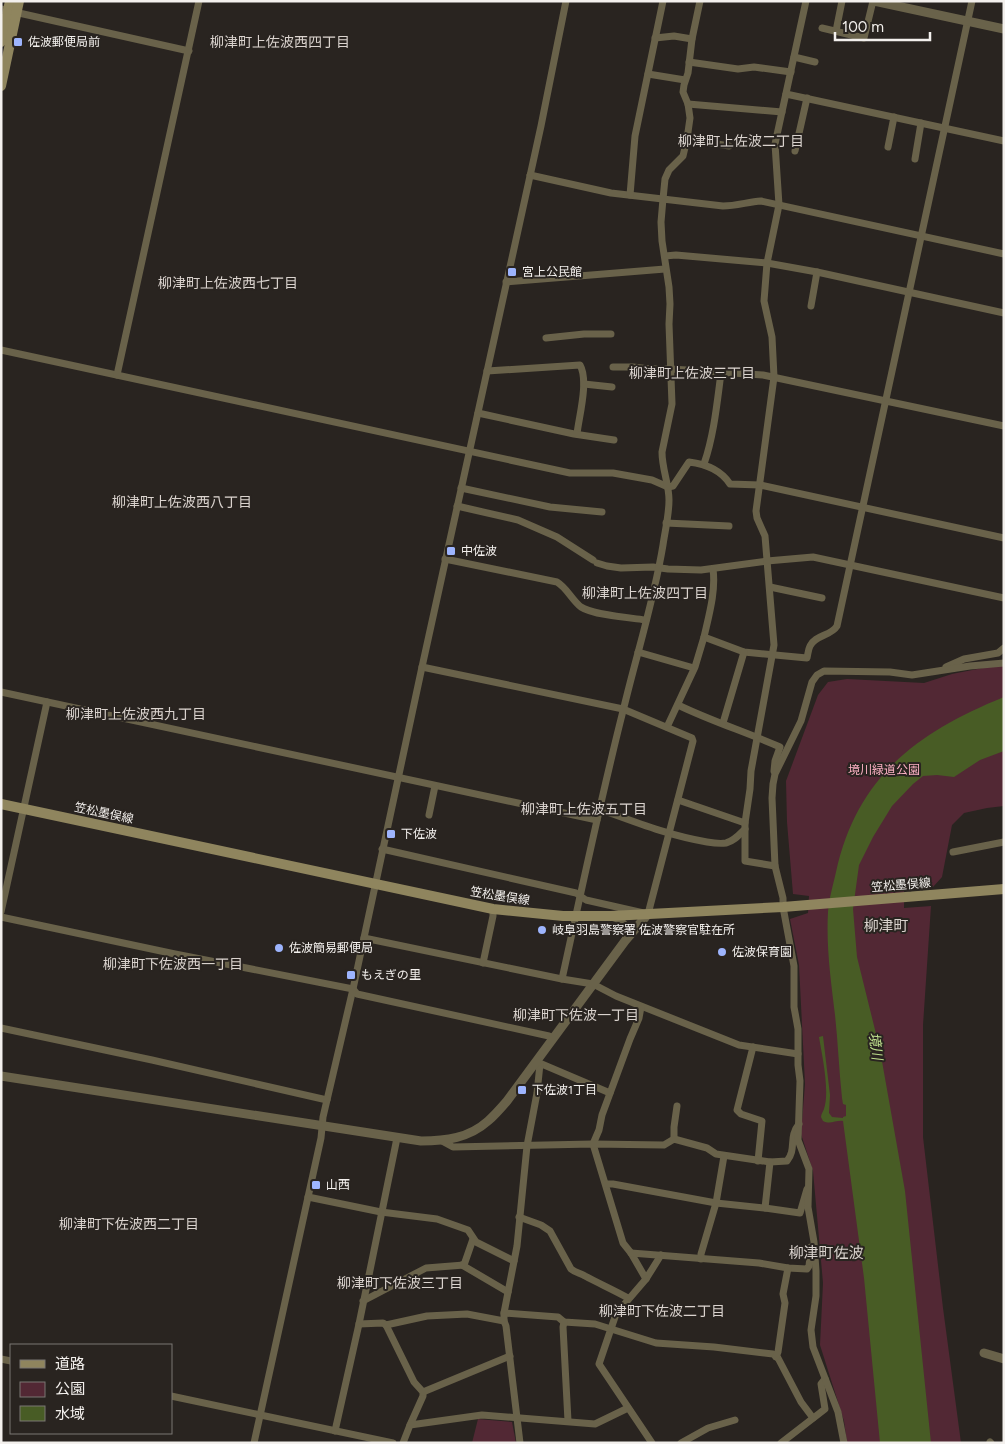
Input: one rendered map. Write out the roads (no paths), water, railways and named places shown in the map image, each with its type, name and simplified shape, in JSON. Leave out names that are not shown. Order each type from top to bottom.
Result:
[{"type":"main road","points":[[1,42],[9,8],[19,1]]},
{"type":"main road","points":[[1,86],[9,8]]},
{"type":"main road","name":"笠松墨俣線","points":[[1,804],[493,909],[576,916],[611,916],[783,907],[1004,889]]},
{"type":"street","points":[[117,375],[199,1]]},
{"type":"street","points":[[254,1443],[530,175],[566,1]]},
{"type":"street","points":[[630,195],[634,136],[663,1]]},
{"type":"street","points":[[562,979],[596,820],[659,568],[666,523],[669,501],[662,452],[672,404],[670,304],[662,241],[662,199],[665,180],[669,170],[683,156],[688,139],[690,118],[688,104],[683,92],[700,1]]},
{"type":"street","points":[[776,866],[744,861],[745,826],[751,772],[774,645],[765,536],[756,511],[774,377],[772,338],[764,301],[767,263],[779,204],[775,144],[806,1]]},
{"type":"street","points":[[836,30],[842,1]]},
{"type":"street","points":[[822,28],[864,38],[873,1],[1004,29]]},
{"type":"street","points":[[704,637],[744,652],[807,658],[813,641],[835,629],[972,1]]},
{"type":"street","points":[[9,8],[188,51]]},
{"type":"street","points":[[655,38],[674,36],[692,39]]},
{"type":"street","points":[[794,57],[814,62]]},
{"type":"street","points":[[689,62],[738,69],[754,67],[791,72]]},
{"type":"street","points":[[648,74],[685,80]]},
{"type":"street","points":[[786,94],[1004,140]]},
{"type":"street","points":[[795,152],[807,98]]},
{"type":"street","points":[[688,104],[782,112]]},
{"type":"street","points":[[888,147],[894,117]]},
{"type":"street","points":[[915,159],[921,123]]},
{"type":"street","points":[[688,139],[729,146]]},
{"type":"street","points":[[530,175],[611,193],[723,206],[761,201],[1004,254]]},
{"type":"street","points":[[665,256],[676,255],[767,263],[817,272],[1004,313]]},
{"type":"street","points":[[506,282],[665,269]]},
{"type":"street","points":[[810,306],[817,272]]},
{"type":"street","points":[[546,338],[584,334],[611,334]]},
{"type":"street","points":[[1,350],[570,474],[613,473],[631,475],[652,480],[668,487],[673,486],[689,462],[704,464],[724,476],[730,484],[760,485],[1004,538]]},
{"type":"street","points":[[487,370],[580,365],[584,384],[577,434]]},
{"type":"street","points":[[613,367],[670,369],[774,377],[1004,426]]},
{"type":"street","points":[[704,464],[716,413],[721,373]]},
{"type":"street","points":[[584,384],[612,387]]},
{"type":"street","points":[[478,413],[614,440]]},
{"type":"street","points":[[461,488],[550,507],[602,512]]},
{"type":"street","points":[[457,506],[518,520],[558,537],[595,562],[621,568],[653,567],[701,570],[813,557],[1004,598]]},
{"type":"street","points":[[666,523],[730,526]]},
{"type":"street","points":[[445,559],[557,582],[584,609],[614,616],[646,620]]},
{"type":"street","points":[[667,727],[694,668],[704,637],[710,610],[714,578],[713,568]]},
{"type":"street","points":[[770,587],[822,598]]},
{"type":"street","points":[[942,670],[946,666],[998,652],[1004,648]]},
{"type":"street","points":[[638,652],[694,668]]},
{"type":"street","points":[[723,723],[744,652]]},
{"type":"street","points":[[775,774],[801,721],[812,682],[817,675],[824,671],[890,672],[912,675],[1004,663]]},
{"type":"street","points":[[1,1076],[421,1141],[442,1141],[464,1136],[487,1122],[507,1101],[538,1062],[625,940],[648,914],[693,741],[692,738],[623,709],[422,666]]},
{"type":"street","points":[[1,692],[596,820]]},
{"type":"street","points":[[1,912],[47,702]]},
{"type":"street","points":[[678,704],[700,716],[723,723],[780,747],[775,761],[772,798],[776,866],[794,966],[794,1007],[798,1029],[800,1081],[798,1140],[810,1169],[808,1208],[814,1242],[816,1296],[812,1330],[813,1347],[838,1412],[844,1443]]},
{"type":"street","points":[[428,815],[435,786]]},
{"type":"street","points":[[678,800],[745,826]]},
{"type":"street","points":[[599,809],[669,834],[721,844],[729,843],[736,838],[745,826]]},
{"type":"street","points":[[953,852],[1004,842]]},
{"type":"street","points":[[382,849],[576,893],[586,900],[648,914]]},
{"type":"street","points":[[483,963],[493,909]]},
{"type":"street","points":[[611,916],[621,920],[626,926],[625,940]]},
{"type":"street","points":[[1,917],[353,990],[358,994],[554,1038]]},
{"type":"street","points":[[364,938],[593,984],[641,1007],[713,1035],[753,1047],[798,1054]]},
{"type":"street","points":[[641,1007],[639,1018],[610,1093],[593,1144],[623,1243],[646,1278]]},
{"type":"street","points":[[1,1028],[328,1100]]},
{"type":"street","points":[[753,1047],[737,1110],[741,1114],[762,1120],[758,1160]]},
{"type":"street","points":[[538,1062],[610,1093]]},
{"type":"street","points":[[520,1443],[504,1317],[514,1261],[527,1146],[537,1093],[538,1062]]},
{"type":"street","points":[[674,1139],[677,1106]]},
{"type":"street","points":[[442,1141],[453,1147],[593,1144],[664,1145],[674,1139],[707,1148],[716,1154],[724,1156],[770,1162],[787,1160],[791,1155],[794,1130],[799,1123]]},
{"type":"street","points":[[335,1431],[397,1138]]},
{"type":"street","points":[[701,1258],[716,1203],[724,1156]]},
{"type":"street","points":[[765,1208],[770,1162]]},
{"type":"street","points":[[606,1184],[716,1203],[800,1213],[806,1189],[810,1187]]},
{"type":"street","points":[[308,1197],[381,1212],[437,1219],[468,1230],[476,1242],[514,1261]]},
{"type":"street","points":[[519,1217],[541,1225],[550,1231],[571,1269],[576,1273],[612,1288],[628,1298]]},
{"type":"street","points":[[462,1265],[473,1238]]},
{"type":"street","points":[[631,1253],[759,1263],[807,1269],[809,1266],[811,1242],[814,1242]]},
{"type":"street","points":[[652,1443],[599,1364],[616,1314],[646,1278],[661,1255]]},
{"type":"street","points":[[363,1301],[426,1268],[462,1265],[508,1292]]},
{"type":"street","points":[[776,1357],[785,1303],[783,1294],[788,1268]]},
{"type":"street","points":[[386,1326],[427,1316],[467,1314],[504,1317],[558,1317],[564,1322],[595,1324],[638,1339],[656,1343],[773,1354],[801,1402],[813,1418]]},
{"type":"street","points":[[564,1322],[568,1421]]},
{"type":"street","points":[[359,1324],[383,1323],[386,1326],[414,1382],[423,1392],[424,1396],[403,1443]]},
{"type":"street","points":[[984,1353],[1004,1359]]},
{"type":"street","points":[[423,1392],[510,1356]]},
{"type":"street","points":[[781,1443],[825,1409],[822,1384],[825,1379]]},
{"type":"street","points":[[172,1396],[393,1443]]},
{"type":"street","points":[[410,1425],[482,1415],[595,1424],[628,1408]]},
{"type":"street","points":[[681,1443],[708,1428],[735,1420]]},
{"type":"water","name":"境川","points":[[1004,697],[1004,751],[980,760],[954,777],[923,776],[892,806],[859,865],[853,909],[857,957],[880,1050],[905,1191],[931,1443],[880,1443],[864,1278],[843,1121],[826,1122],[821,1117],[826,1102],[825,1073],[819,1037],[823,1036],[830,1095],[829,1113],[832,1117],[843,1118],[846,1116],[846,1105],[843,1104],[842,1098],[829,964],[829,902],[846,838],[859,809],[876,784],[896,762],[919,742],[944,726]]},
{"type":"place","name":"佐波郵便局前","points":[[18,42]]},
{"type":"place","name":"宮上公民館","points":[[512,272]]},
{"type":"place","name":"中佐波","points":[[451,551]]},
{"type":"place","name":"下佐波","points":[[391,834]]},
{"type":"place","name":"岐阜羽島警察署 佐波警察官駐在所","points":[[542,930]]},
{"type":"place","name":"佐波簡易郵便局","points":[[279,948]]},
{"type":"place","name":"佐波保育園","points":[[722,952]]},
{"type":"place","name":"もえぎの里","points":[[351,975]]},
{"type":"place","name":"下佐波1丁目","points":[[522,1090]]},
{"type":"place","name":"山西","points":[[316,1185]]},
{"type":"district","name":"柳津町上佐波西四丁目","points":[[280,42]]},
{"type":"district","name":"柳津町上佐波二丁目","points":[[741,141]]},
{"type":"district","name":"柳津町上佐波西七丁目","points":[[228,283]]},
{"type":"district","name":"柳津町上佐波三丁目","points":[[692,373]]},
{"type":"district","name":"柳津町上佐波西八丁目","points":[[182,502]]},
{"type":"district","name":"柳津町上佐波四丁目","points":[[645,593]]},
{"type":"district","name":"柳津町上佐波西九丁目","points":[[136,714]]},
{"type":"district","name":"柳津町上佐波五丁目","points":[[584,809]]},
{"type":"district","name":"柳津町","points":[[886,926]]},
{"type":"district","name":"柳津町下佐波西一丁目","points":[[173,964]]},
{"type":"district","name":"柳津町下佐波一丁目","points":[[576,1015]]},
{"type":"district","name":"柳津町下佐波西二丁目","points":[[129,1224]]},
{"type":"district","name":"柳津町佐波","points":[[826,1253]]},
{"type":"district","name":"柳津町下佐波三丁目","points":[[400,1283]]},
{"type":"district","name":"柳津町下佐波二丁目","points":[[662,1311]]},
{"type":"park label","name":"境川緑道公園","points":[[884,770]]}]
